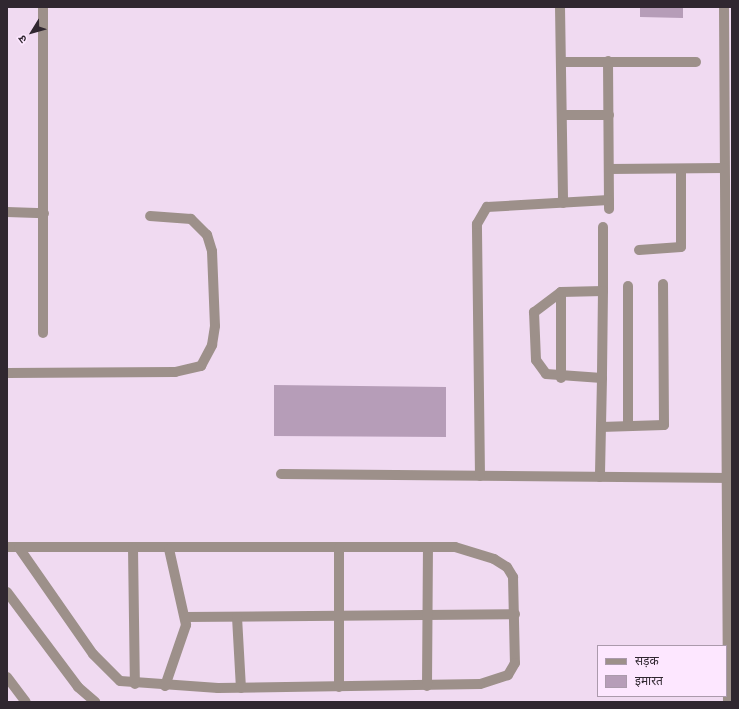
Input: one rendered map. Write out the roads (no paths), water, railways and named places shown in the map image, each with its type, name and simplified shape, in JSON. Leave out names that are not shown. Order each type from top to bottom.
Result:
[{"type":"street","points":[[43,333],[44,7]]},
{"type":"street","points":[[560,7],[563,204]]},
{"type":"street","points":[[724,7],[724,168],[728,192],[728,702]]},
{"type":"street","points":[[480,476],[477,224],[486,207],[609,204],[608,61]]},
{"type":"street","points":[[561,62],[696,62]]},
{"type":"street","points":[[562,115],[609,115]]},
{"type":"street","points":[[609,169],[681,170],[724,168]]},
{"type":"street","points":[[639,250],[681,247],[681,170]]},
{"type":"street","points":[[7,212],[44,212]]},
{"type":"street","points":[[7,373],[175,372],[201,366],[212,345],[215,326],[212,251],[208,235],[191,219],[150,216]]},
{"type":"street","points":[[600,477],[603,227]]},
{"type":"street","points":[[601,427],[664,425],[663,284]]},
{"type":"street","points":[[628,286],[628,426]]},
{"type":"street","points":[[602,378],[561,378],[546,374],[536,360],[534,312],[561,292],[603,291]]},
{"type":"street","points":[[561,292],[561,378]]},
{"type":"street","points":[[281,474],[728,478]]},
{"type":"street","points":[[7,547],[455,547],[507,567],[513,577],[515,663],[508,675],[480,684],[241,688],[135,684],[109,673],[19,548]]},
{"type":"street","points":[[427,686],[428,547]]},
{"type":"street","points":[[133,548],[135,684]]},
{"type":"street","points":[[165,686],[178,656],[185,617],[170,548]]},
{"type":"street","points":[[339,548],[341,616],[339,687]]},
{"type":"street","points":[[7,592],[78,687],[95,702]]},
{"type":"street","points":[[185,617],[515,614]]},
{"type":"street","points":[[237,617],[241,688]]},
{"type":"street","points":[[8,679],[26,702]]}]
